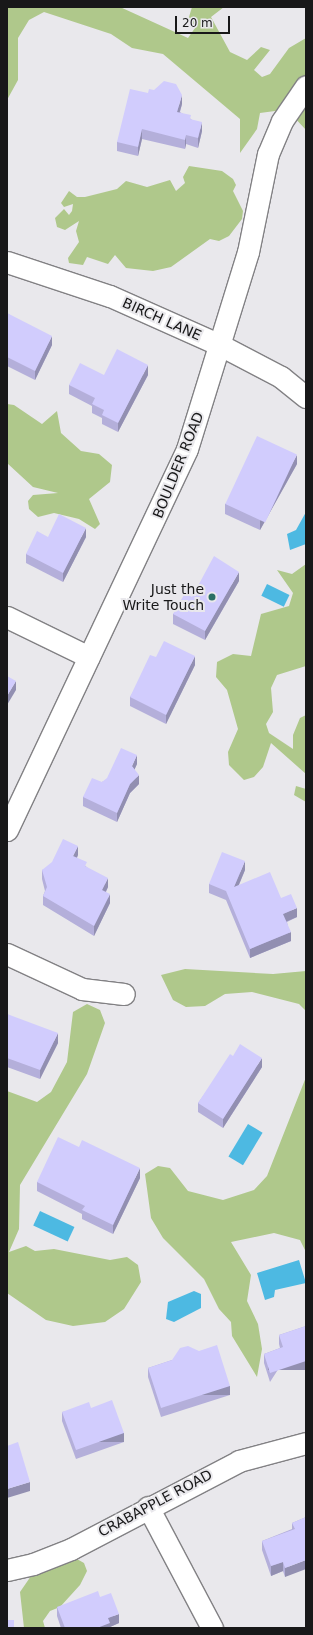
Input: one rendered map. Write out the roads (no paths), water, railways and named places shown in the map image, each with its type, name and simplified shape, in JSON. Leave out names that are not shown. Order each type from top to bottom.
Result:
[{"type":"street","name":"BOULDER ROAD","points":[[7,830],[187,449],[248,252],[268,154],[282,121],[306,86]]},
{"type":"street","name":"BIRCH LANE","points":[[7,262],[110,296],[220,345],[269,369],[306,397]]},
{"type":"street","points":[[7,617],[89,657]]},
{"type":"street","points":[[7,954],[82,989],[124,994]]},
{"type":"street","name":"CRABAPPLE ROAD","points":[[7,1570],[59,1554],[239,1461],[306,1443]]},
{"type":"street","points":[[148,1507],[212,1628]]},
{"type":"water","points":[[306,512],[306,544],[290,550],[287,534],[296,530]]},
{"type":"water","points":[[267,584],[289,595],[284,607],[261,596]]},
{"type":"water","points":[[248,1124],[263,1133],[243,1165],[228,1157]]},
{"type":"water","points":[[40,1211],[74,1227],[68,1242],[33,1226]]},
{"type":"water","points":[[299,1260],[306,1283],[275,1290],[274,1297],[265,1300],[257,1273]]},
{"type":"water","points":[[194,1291],[201,1294],[201,1308],[174,1322],[166,1319],[168,1302]]},
{"type":"place","name":"Just the Write Touch","points":[[212,597]]}]
